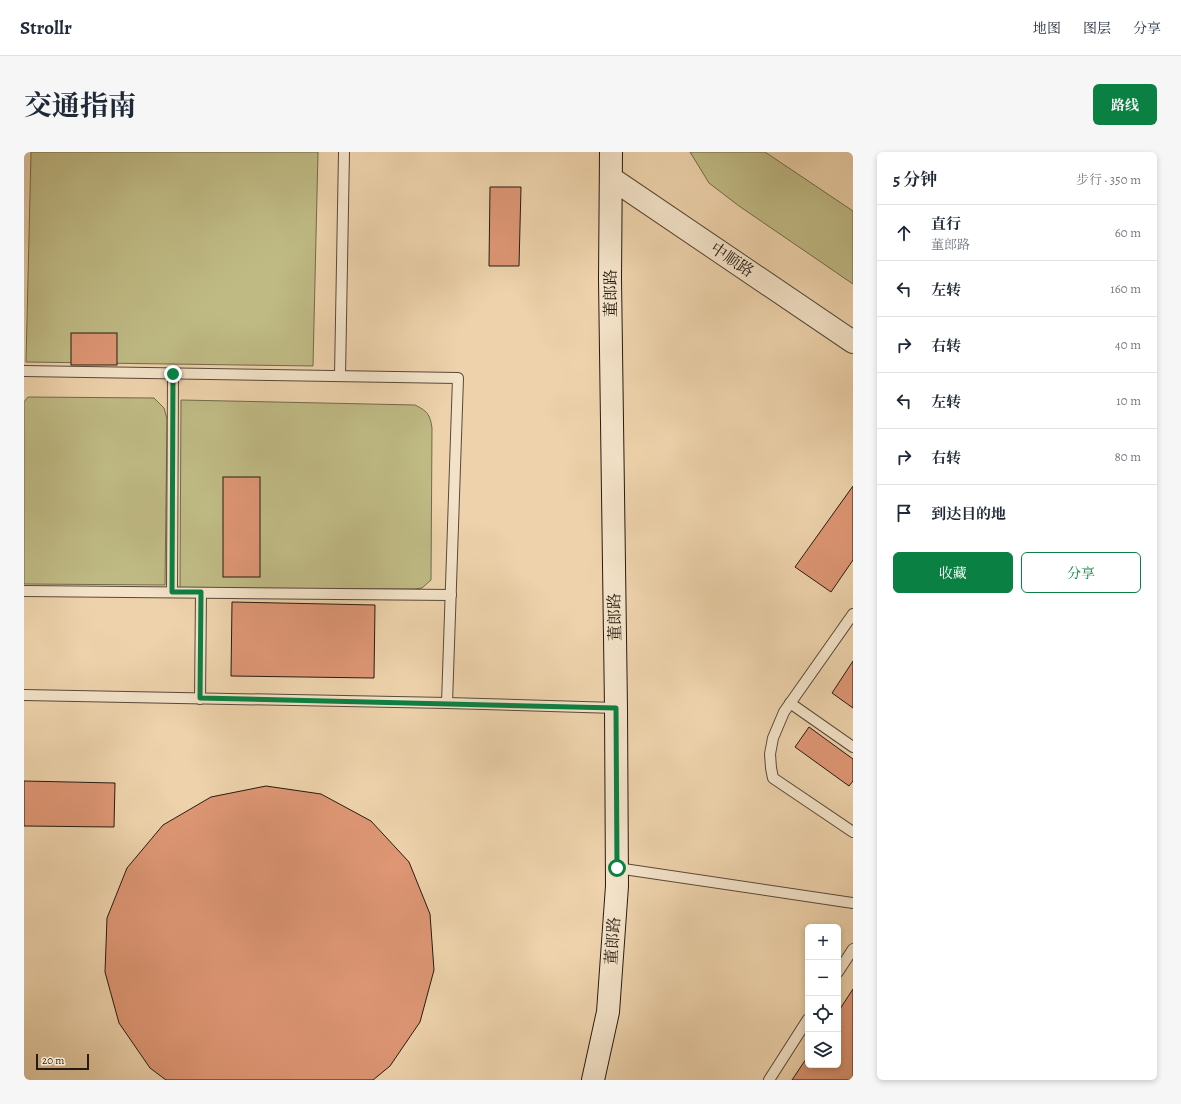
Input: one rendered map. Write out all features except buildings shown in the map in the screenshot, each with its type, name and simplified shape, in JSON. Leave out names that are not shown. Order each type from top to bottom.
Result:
[{"type":"main road","name":"董郎路","points":[[593,1080],[608,1012],[617,868],[610,279],[611,152]]},
{"type":"main road","name":"中顺路","points":[[611,178],[853,342]]},
{"type":"lane","points":[[340,376],[344,152]]},
{"type":"lane","points":[[24,371],[458,378],[447,703]]},
{"type":"lane","points":[[172,592],[173,374]]},
{"type":"lane","points":[[24,591],[451,595]]},
{"type":"lane","points":[[200,698],[201,592]]},
{"type":"lane","points":[[853,614],[784,712],[774,738],[770,754],[773,778],[853,832]]},
{"type":"lane","points":[[24,695],[447,703],[616,708]]},
{"type":"lane","points":[[790,703],[853,747]]},
{"type":"lane","points":[[617,868],[853,902]]},
{"type":"lane","points":[[841,967],[853,949]]},
{"type":"lane","points":[[769,1080],[805,1024]]},
{"type":"shaded area","points":[[31,152],[318,152],[313,366],[26,362]]},
{"type":"shaded area","points":[[690,152],[765,152],[853,211],[853,284],[739,206],[709,183]]},
{"type":"shaded area","points":[[28,397],[154,398],[164,408],[167,419],[165,585],[24,584],[24,402]]},
{"type":"shaded area","points":[[181,400],[415,405],[422,409],[429,416],[432,428],[431,580],[422,588],[414,589],[180,588]]},
{"type":"route","points":[[173,374],[172,592],[201,592],[200,698],[616,708],[617,868]]}]
